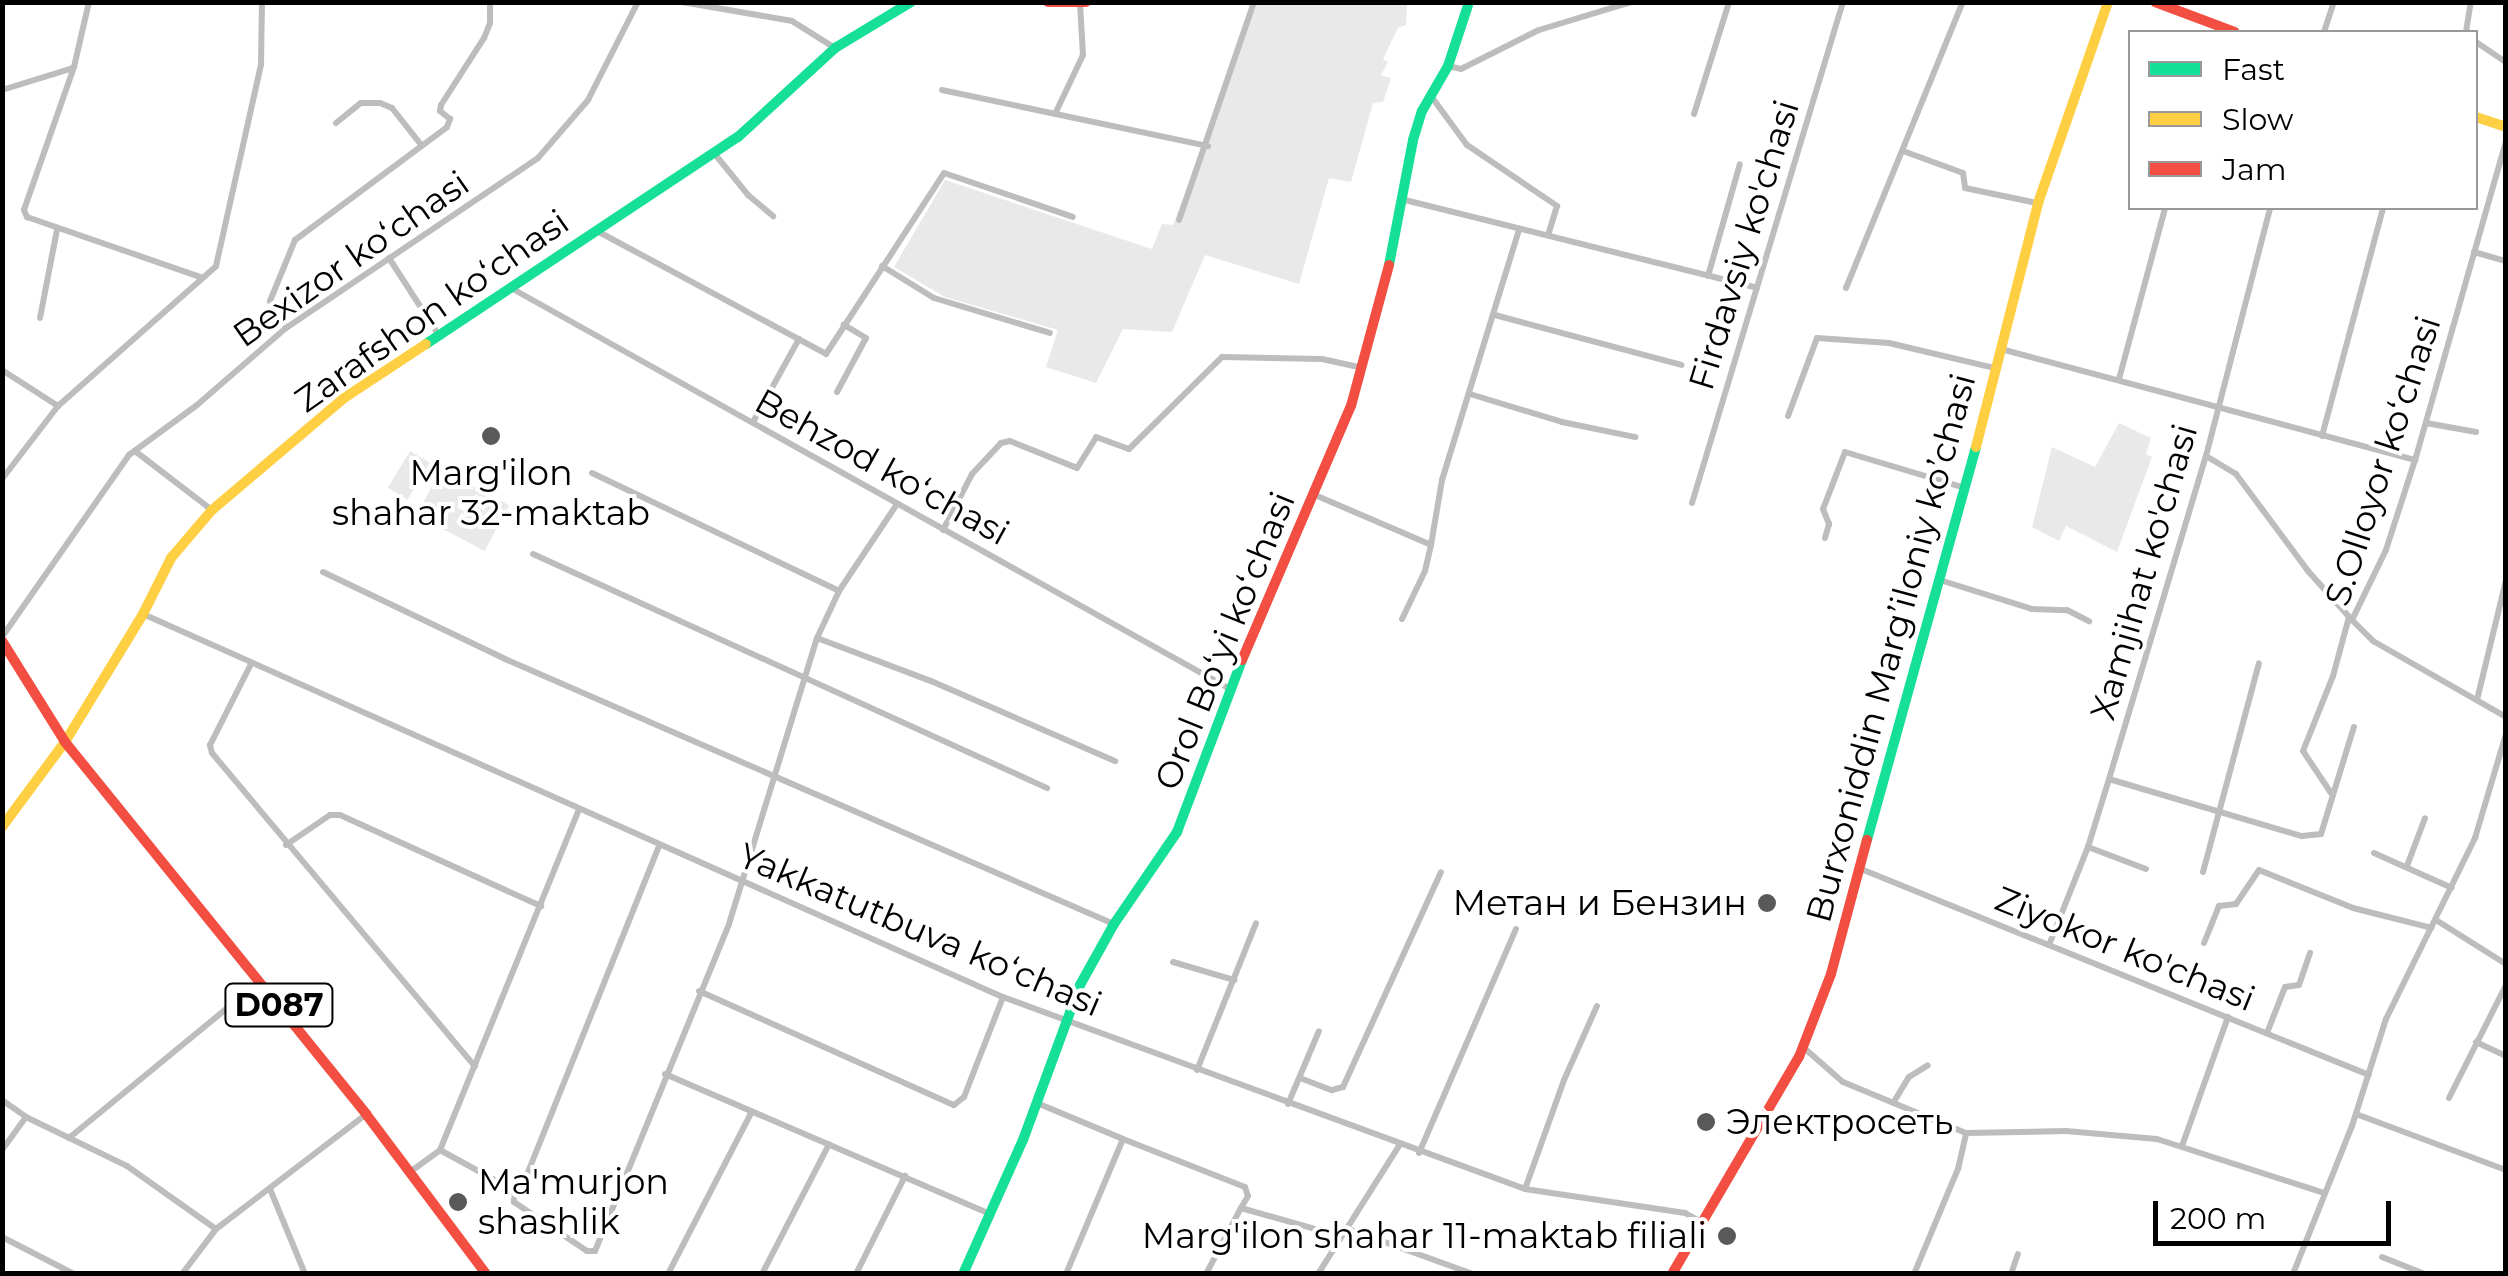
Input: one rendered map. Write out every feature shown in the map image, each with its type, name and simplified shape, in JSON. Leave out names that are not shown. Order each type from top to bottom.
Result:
[{"type":"main road","name":"Zarafshon koʻchasi","points":[[2,827],[65,742],[143,614],[171,558],[212,510],[344,398],[714,153],[835,48],[911,2]]},
{"type":"main road","points":[[1048,2],[1083,3]]},
{"type":"main road","name":"Orol Boʻyi koʻchasi","points":[[964,1274],[1037,1102],[1065,1020],[1114,924],[1177,832],[1230,689],[1315,494],[1364,368],[1382,302],[1413,140],[1448,66],[1468,2]]},
{"type":"main road","points":[[2155,2],[2212,28]]},
{"type":"main road","name":"Burxoniddin Marg’iloniy ko’chasi","points":[[1672,1274],[1803,1047],[1831,974],[1942,580],[2038,203],[2105,5]]},
{"type":"main road","points":[[2478,118],[2506,127]]},
{"type":"main road","name":"D087","points":[[2,639],[65,742],[366,1114],[486,1274]]},
{"type":"street","points":[[89,2],[74,67],[24,210],[27,217],[57,230],[200,278]]},
{"type":"street","points":[[2,480],[58,406],[219,260],[260,64],[262,2]]},
{"type":"street","points":[[286,328],[270,301],[295,240],[450,123],[441,105],[484,38],[490,24],[490,2]]},
{"type":"street","name":"Bexizor koʻchasi","points":[[2,639],[116,472],[135,451],[286,328],[538,158],[588,100],[638,2]]},
{"type":"street","points":[[682,2],[718,4],[792,21],[835,48]]},
{"type":"street","points":[[1179,220],[1208,146],[1254,2]]},
{"type":"street","points":[[1448,66],[1461,69],[1538,30],[1631,2]]},
{"type":"street","points":[[1694,114],[1729,2]]},
{"type":"street","name":"Firdavsiy ko'chasi","points":[[1692,503],[1842,2]]},
{"type":"street","points":[[1846,288],[1963,2]]},
{"type":"street","points":[[2325,30],[2334,2]]},
{"type":"street","points":[[2466,30],[2471,2]]},
{"type":"street","points":[[1055,114],[1082,54],[1083,3]]},
{"type":"street","points":[[2478,43],[2506,62]]},
{"type":"street","points":[[2,90],[74,67]]},
{"type":"street","points":[[942,90],[1208,146]]},
{"type":"street","points":[[1431,96],[1466,145],[1557,206],[1548,235]]},
{"type":"street","points":[[336,124],[361,103],[380,102],[392,108],[422,146]]},
{"type":"street","name":"S.Olloyor koʻchasi","points":[[2506,141],[2386,550],[2351,619],[2373,641],[2506,717]]},
{"type":"street","points":[[1902,151],[1963,173],[1965,188],[2038,203]]},
{"type":"street","points":[[714,153],[748,195],[773,216]]},
{"type":"street","points":[[1708,276],[1740,164]]},
{"type":"street","points":[[596,231],[826,354],[944,173],[1073,217]]},
{"type":"street","points":[[1400,199],[1757,288]]},
{"type":"street","points":[[2119,379],[2164,210]]},
{"type":"street","name":"Xamjihat ko'chasi","points":[[2049,944],[2088,848],[2110,779],[2206,456],[2269,210]]},
{"type":"street","points":[[2322,436],[2382,210]]},
{"type":"street","points":[[1402,620],[1425,571],[1442,480],[1520,228]]},
{"type":"street","points":[[40,318],[57,230]]},
{"type":"street","points":[[2474,252],[2506,261]]},
{"type":"street","points":[[389,258],[438,334]]},
{"type":"street","points":[[882,266],[934,298],[1050,333]]},
{"type":"street","name":"Behzod koʻchasi","points":[[510,287],[1230,689]]},
{"type":"street","points":[[1495,314],[1680,365]]},
{"type":"street","points":[[837,392],[866,338],[844,325]]},
{"type":"street","points":[[1788,416],[1812,344],[1818,338],[1889,342],[1995,368]]},
{"type":"street","points":[[753,422],[799,339]]},
{"type":"street","points":[[1999,349],[2415,460]]},
{"type":"street","points":[[942,530],[972,474],[1001,443],[1010,441],[1076,468],[1096,437],[1129,449],[1222,357],[1322,359],[1364,368]]},
{"type":"street","points":[[2,370],[58,406]]},
{"type":"street","points":[[1470,394],[1562,422],[1635,437]]},
{"type":"street","points":[[2426,423],[2476,432]]},
{"type":"street","points":[[135,451],[212,510]]},
{"type":"street","points":[[1825,538],[1830,524],[1824,508],[1845,452],[1965,488]]},
{"type":"street","points":[[2206,456],[2236,474],[2308,571],[2351,619],[2303,752],[2331,793]]},
{"type":"street","points":[[592,473],[839,591]]},
{"type":"street","points":[[1315,494],[1430,544]]},
{"type":"street","points":[[514,1190],[514,1202],[587,1251],[595,1251],[729,924],[816,638],[839,591],[897,504]]},
{"type":"street","points":[[533,554],[804,681],[1048,788]]},
{"type":"street","points":[[324,572],[505,659],[1114,924]]},
{"type":"street","points":[[1942,580],[2032,609],[2067,610],[2089,621]]},
{"type":"street","points":[[2477,700],[2506,580]]},
{"type":"street","name":"Yakkatutbuva koʻchasi","points":[[143,614],[659,847],[1003,996],[1399,1146],[1525,1189],[1685,1213],[1701,1222]]},
{"type":"street","points":[[816,638],[931,681],[1115,761]]},
{"type":"street","points":[[250,664],[210,749],[286,845],[475,1066]]},
{"type":"street","points":[[2203,872],[2259,664]]},
{"type":"street","points":[[2110,779],[2302,836],[2322,834],[2331,793],[2342,774],[2354,728]]},
{"type":"street","points":[[2293,1274],[2356,1114],[2386,1019],[2475,838],[2506,734]]},
{"type":"street","points":[[410,1172],[440,1150],[578,811]]},
{"type":"street","points":[[286,845],[330,815],[340,814],[541,906]]},
{"type":"street","points":[[2407,866],[2425,818]]},
{"type":"street","points":[[440,1150],[514,1190],[522,1187],[659,847]]},
{"type":"street","points":[[2088,848],[2146,870]]},
{"type":"street","points":[[2374,853],[2452,888]]},
{"type":"street","name":"Ziyokor ko'chasi","points":[[1861,869],[2370,1074]]},
{"type":"street","points":[[2204,943],[2218,906],[2236,904],[2258,870],[2353,908],[2434,924],[2506,964]]},
{"type":"street","points":[[1300,1078],[1332,1090],[1343,1087],[1442,872]]},
{"type":"street","points":[[1198,1070],[1256,923]]},
{"type":"street","points":[[1419,1153],[1516,929]]},
{"type":"street","points":[[2267,1033],[2286,987],[2298,985],[2310,953]]},
{"type":"street","points":[[1173,962],[1234,980]]},
{"type":"street","points":[[69,1138],[260,981]]},
{"type":"street","points":[[2449,1098],[2506,985]]},
{"type":"street","points":[[699,990],[954,1105],[964,1096],[1003,996]]},
{"type":"street","points":[[1525,1189],[1564,1080],[1597,1006]]},
{"type":"street","points":[[2182,1146],[2228,1018]]},
{"type":"street","points":[[1288,1104],[1319,1031]]},
{"type":"street","points":[[2476,1042],[2506,1056]]},
{"type":"street","points":[[1803,1047],[1843,1082],[1895,1100],[1966,1133],[2066,1131],[2156,1139],[2324,1193]]},
{"type":"street","points":[[1895,1100],[1909,1077],[1928,1066]]},
{"type":"street","points":[[665,1074],[992,1214]]},
{"type":"street","points":[[2,1100],[127,1166],[216,1228]]},
{"type":"street","points":[[1037,1102],[1245,1187],[1248,1196],[1206,1274]]},
{"type":"street","points":[[668,1274],[752,1111]]},
{"type":"street","points":[[182,1274],[216,1228],[366,1114]]},
{"type":"street","points":[[2356,1114],[2506,1170]]},
{"type":"street","points":[[2,1150],[26,1116]]},
{"type":"street","points":[[1914,1274],[1958,1169],[1966,1133]]},
{"type":"street","points":[[1066,1274],[1123,1140]]},
{"type":"street","points":[[762,1274],[829,1144]]},
{"type":"street","points":[[1318,1274],[1399,1146]]},
{"type":"street","points":[[856,1274],[905,1176]]},
{"type":"street","points":[[270,1189],[306,1274]]},
{"type":"street","points":[[1241,1208],[1340,1236]]},
{"type":"street","points":[[1346,1228],[1474,1274]]},
{"type":"street","points":[[2,1238],[74,1274]]},
{"type":"street","points":[[2011,1274],[2018,1254]]},
{"type":"street","points":[[2382,1257],[2424,1274]]},
{"type":"shaded area","points":[[1257,3],[1407,3],[1406,25],[1398,28],[1383,59],[1388,62],[1381,75],[1391,78],[1383,102],[1373,103],[1351,182],[1329,178],[1299,284],[1205,255],[1172,332],[1123,329],[1096,383],[1046,367],[1058,330],[945,297],[894,267],[945,180],[1152,249],[1162,224],[1173,225]]},
{"type":"shaded area","points":[[2119,423],[2151,438],[2146,454],[2152,457],[2117,552],[2066,526],[2059,541],[2032,527],[2052,447],[2095,467]]},
{"type":"shaded area","points":[[410,451],[430,463],[408,500],[388,488]]},
{"type":"shaded area","points":[[441,469],[509,505],[485,551],[417,515]]},
{"type":"traffic: fast","points":[[426,344],[738,137],[835,48],[911,2]]},
{"type":"traffic: fast","points":[[1389,265],[1413,140],[1422,111],[1448,66],[1469,2]]},
{"type":"traffic: fast","points":[[1867,840],[1976,447]]},
{"type":"traffic: fast","points":[[963,1274],[1023,1140],[1080,985],[1114,924],[1177,832],[1242,660]]},
{"type":"traffic: slow","points":[[1976,447],[2038,203],[2108,2]]},
{"type":"traffic: slow","points":[[2478,118],[2506,127]]},
{"type":"traffic: slow","points":[[2,827],[65,742],[143,614],[171,558],[212,510],[344,398],[426,344]]},
{"type":"traffic: jam","points":[[1048,2],[1086,2]]},
{"type":"traffic: jam","points":[[2155,2],[2230,30]]},
{"type":"traffic: jam","points":[[1242,660],[1351,406],[1389,265]]},
{"type":"traffic: jam","points":[[2,641],[65,742],[366,1114],[486,1274]]},
{"type":"traffic: jam","points":[[1672,1274],[1799,1057],[1831,974],[1867,840]]},
{"type":"place","name":"Marg'ilon shahar 32-maktab","points":[[491,436]]},
{"type":"place","name":"Метан и Бензин","points":[[1767,903]]},
{"type":"place","name":"Электросеть","points":[[1706,1122]]},
{"type":"place","name":"Ma'murjon shashlik","points":[[458,1202]]},
{"type":"place","name":"Marg'ilon shahar 11-maktab filiali","points":[[1727,1236]]}]
